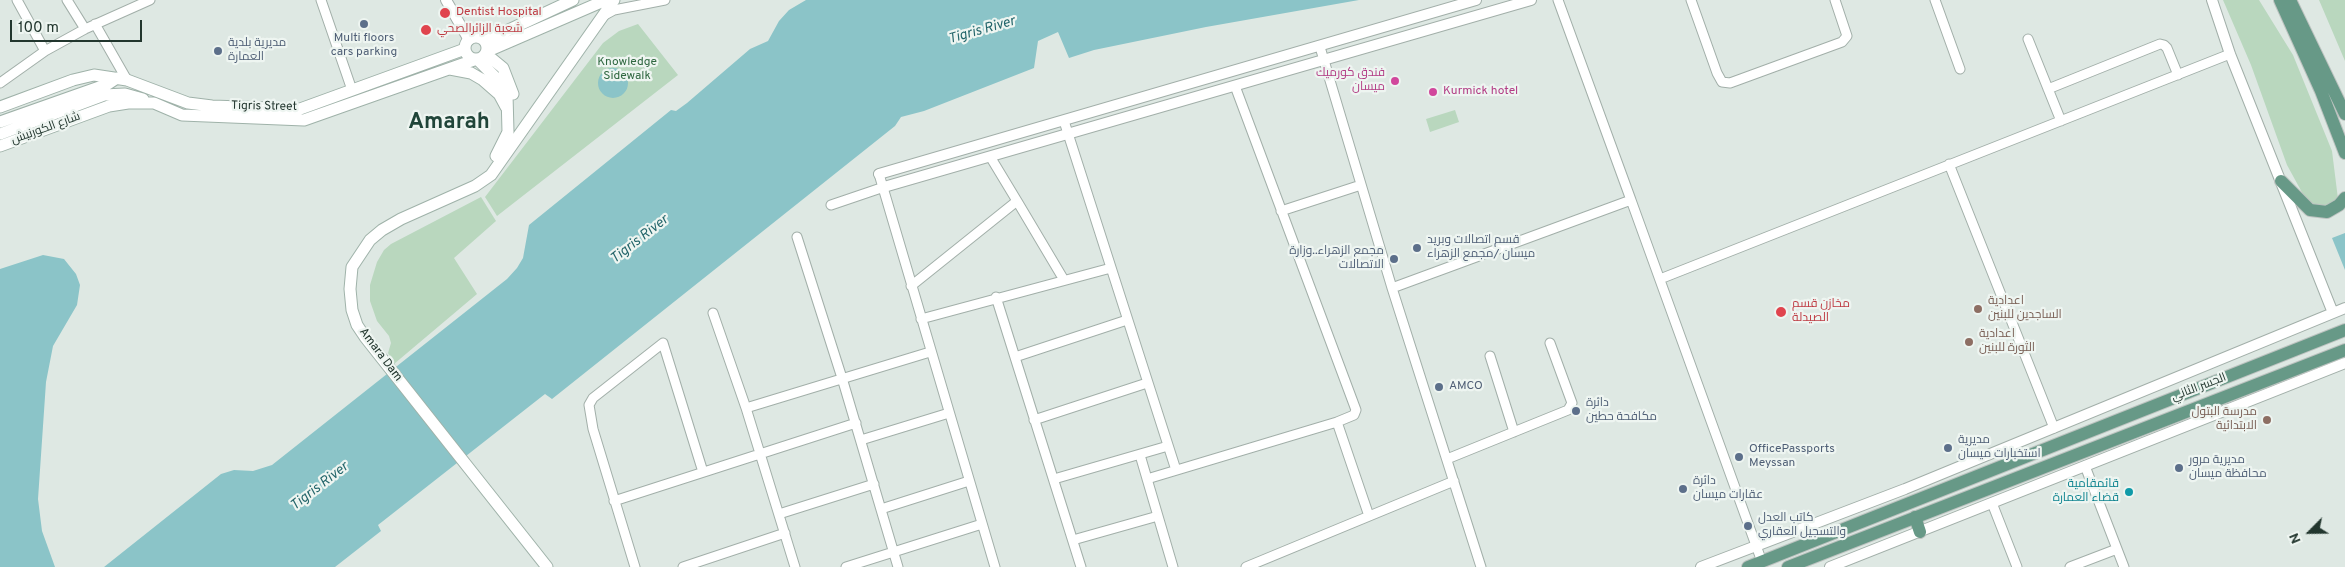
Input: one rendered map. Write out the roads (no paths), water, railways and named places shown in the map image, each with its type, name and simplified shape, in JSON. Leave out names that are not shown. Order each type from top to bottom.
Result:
[{"type":"main road","name":"Tigris Street","points":[[482,53],[573,0]]},
{"type":"main road","name":"Tigris Street","points":[[95,93],[124,94],[154,103],[182,115],[304,120],[448,69],[606,0]]},
{"type":"main road","points":[[541,567],[352,330],[344,298],[346,264],[366,232],[388,219],[432,200],[471,180],[488,169],[614,0]]},
{"type":"main road","points":[[2280,0],[2327,90],[2345,114]]},
{"type":"main road","points":[[2290,0],[2327,90],[2345,153]]},
{"type":"main road","points":[[507,146],[509,112],[507,94],[504,86],[482,53],[479,37],[467,44],[468,56],[482,53],[502,68],[513,92],[515,130],[507,146]]},
{"type":"main road","name":"Tigris Street","points":[[0,107],[85,76],[94,75],[122,79],[188,103],[212,106],[300,109],[467,44]]},
{"type":"main road","points":[[448,69],[464,71],[483,80],[499,94],[509,112]]},
{"type":"main road","points":[[0,134],[95,93],[122,79]]},
{"type":"main road","points":[[0,122],[95,93]]},
{"type":"main road","name":"Tigris Street","points":[[93,112],[119,104],[154,103]]},
{"type":"main road","name":"شارع الكورنيش","points":[[0,146],[93,112]]},
{"type":"main road","name":"Amara Dam","points":[[507,146],[491,175],[475,186],[401,219],[370,240],[352,267],[350,289],[352,310],[357,325],[364,337],[547,567]]},
{"type":"main road","points":[[2281,181],[2302,205],[2318,212],[2327,212],[2339,205],[2345,198]]},
{"type":"main road","name":"الجسر الثاني","points":[[1748,567],[2345,330]]},
{"type":"main road","name":"الجسر الثاني","points":[[1788,567],[2345,350]]},
{"type":"main road","points":[[1905,489],[1911,501]]},
{"type":"main road","points":[[1915,517],[1920,532]]},
{"type":"street","points":[[17,0],[44,51]]},
{"type":"street","points":[[67,0],[85,29]]},
{"type":"street","points":[[0,83],[44,51],[95,24],[150,0]]},
{"type":"street","points":[[321,0],[352,90]]},
{"type":"street","points":[[446,0],[467,44]]},
{"type":"street","points":[[600,17],[614,10],[665,0]]},
{"type":"street","points":[[831,205],[884,187],[991,158],[1531,0]]},
{"type":"street","points":[[1558,0],[1762,562]]},
{"type":"street","points":[[1691,0],[1717,73],[1722,82],[1730,83],[1842,42],[1848,36],[1836,0]]},
{"type":"street","points":[[1934,0],[1960,69]]},
{"type":"street","points":[[2212,0],[2230,54],[2334,313]]},
{"type":"street","points":[[995,567],[930,352],[880,174],[1473,1],[1474,17]]},
{"type":"street","points":[[95,24],[122,79]]},
{"type":"street","points":[[2028,39],[2060,121]]},
{"type":"street","points":[[2048,89],[2160,44],[2167,48],[2178,74]]},
{"type":"street","points":[[1320,47],[1392,288],[1481,567]]},
{"type":"street","points":[[1660,279],[2230,54]]},
{"type":"street","points":[[1147,479],[1337,422],[1354,415],[1356,410],[1235,86]]},
{"type":"street","points":[[1064,121],[1176,470]]},
{"type":"street","points":[[991,158],[1064,280]]},
{"type":"street","points":[[1949,164],[2054,428]]},
{"type":"street","points":[[1281,211],[1361,185]]},
{"type":"street","points":[[1392,288],[1631,200]]},
{"type":"street","points":[[911,286],[1017,201]]},
{"type":"street","points":[[797,237],[856,423],[898,567]]},
{"type":"street","points":[[921,319],[996,297],[1111,268]]},
{"type":"street","points":[[996,297],[1080,567]]},
{"type":"street","points":[[1701,567],[1905,489],[2345,308]]},
{"type":"street","points":[[713,314],[746,408],[795,567]]},
{"type":"street","points":[[1015,357],[1127,320]]},
{"type":"street","points":[[634,567],[593,429],[589,405],[593,398],[664,343],[703,472]]},
{"type":"street","points":[[1447,459],[1568,410],[1572,403],[1550,343]]},
{"type":"street","points":[[746,408],[930,352]]},
{"type":"street","points":[[1490,356],[1514,432]]},
{"type":"street","points":[[1830,567],[1844,564],[2084,466],[2345,363]]},
{"type":"street","points":[[1034,420],[1147,383]]},
{"type":"street","points":[[861,440],[949,413]]},
{"type":"street","points":[[1337,422],[1369,516]]},
{"type":"street","points":[[614,501],[856,423]]},
{"type":"street","points":[[1054,479],[1168,446]]},
{"type":"street","points":[[1140,455],[1173,567]]},
{"type":"street","points":[[2084,466],[2124,567]]},
{"type":"street","points":[[881,509],[969,481]]},
{"type":"street","points":[[1246,567],[1454,482]]},
{"type":"street","points":[[779,514],[874,484]]},
{"type":"street","points":[[1992,503],[2017,567]]},
{"type":"street","points":[[1073,540],[1158,516]]},
{"type":"street","points":[[846,567],[982,524]]},
{"type":"street","points":[[683,567],[785,533]]},
{"type":"street","points":[[2070,567],[2116,549]]},
{"type":"water","name":"Tigris River","points":[[806,0],[1359,0],[1206,27],[1094,50],[1069,58],[1058,32],[1038,41],[1034,68],[924,111],[901,117],[895,126],[552,399],[545,394],[378,525],[381,531],[335,567],[104,567],[221,474],[234,470],[253,471],[272,465],[507,279],[523,258],[529,225],[671,110],[676,111],[687,103],[750,49],[768,41],[779,21],[789,10]]},
{"type":"water","points":[[613,68],[623,73],[628,83],[623,93],[613,98],[603,93],[598,83],[603,73]]},
{"type":"water","points":[[2345,233],[2345,270],[2332,238]]},
{"type":"water","points":[[43,255],[64,259],[76,274],[80,285],[77,305],[53,346],[46,382],[38,499],[42,531],[55,567],[0,567],[0,269]]},
{"type":"place","name":"Dentist Hospital","points":[[445,13]]},
{"type":"place","name":"Multi floors cars parking","points":[[364,24]]},
{"type":"place","name":"شعبة الزائرالصحي","points":[[426,30]]},
{"type":"place","name":"مديرية بلدية العمارة","points":[[218,51]]},
{"type":"place","name":"فندق كورميك ميسان","points":[[1395,81]]},
{"type":"place","name":"Kurmick hotel","points":[[1433,92]]},
{"type":"place","name":"قسم اتصالات وبريد ميسان /مجمع الزهراء","points":[[1417,248]]},
{"type":"place","name":"مجمع الزهراء..وزارة الاتصالات","points":[[1394,259]]},
{"type":"place","name":"اعدادية الساجدين للبنين","points":[[1978,309]]},
{"type":"place","name":"مخازن قسم الصيدلة","points":[[1781,312]]},
{"type":"place","name":"اعدادية الثورة للبنين","points":[[1969,342]]},
{"type":"place","name":"AMCO","points":[[1439,387]]},
{"type":"place","name":"دائرة مكافحة حطين","points":[[1576,411]]},
{"type":"place","name":"مدرسة البتول الابتدائية","points":[[2267,420]]},
{"type":"place","name":"مديرية استخبارات ميسان","points":[[1948,448]]},
{"type":"place","name":"OfficePassports Meyssan","points":[[1739,457]]},
{"type":"place","name":"مديرية مرور محافظة ميسان","points":[[2179,468]]},
{"type":"place","name":"دائرة عقارات ميسان","points":[[1683,489]]},
{"type":"place","name":"قائمقامية قضاء العمارة","points":[[2129,492]]},
{"type":"place","name":"كاتب العدل والتسجيل العقاري","points":[[1748,526]]},
{"type":"district","name":"Amarah","points":[[449,124]]},
{"type":"park label","name":"Knowledge Sidewalk","points":[[627,70]]}]
